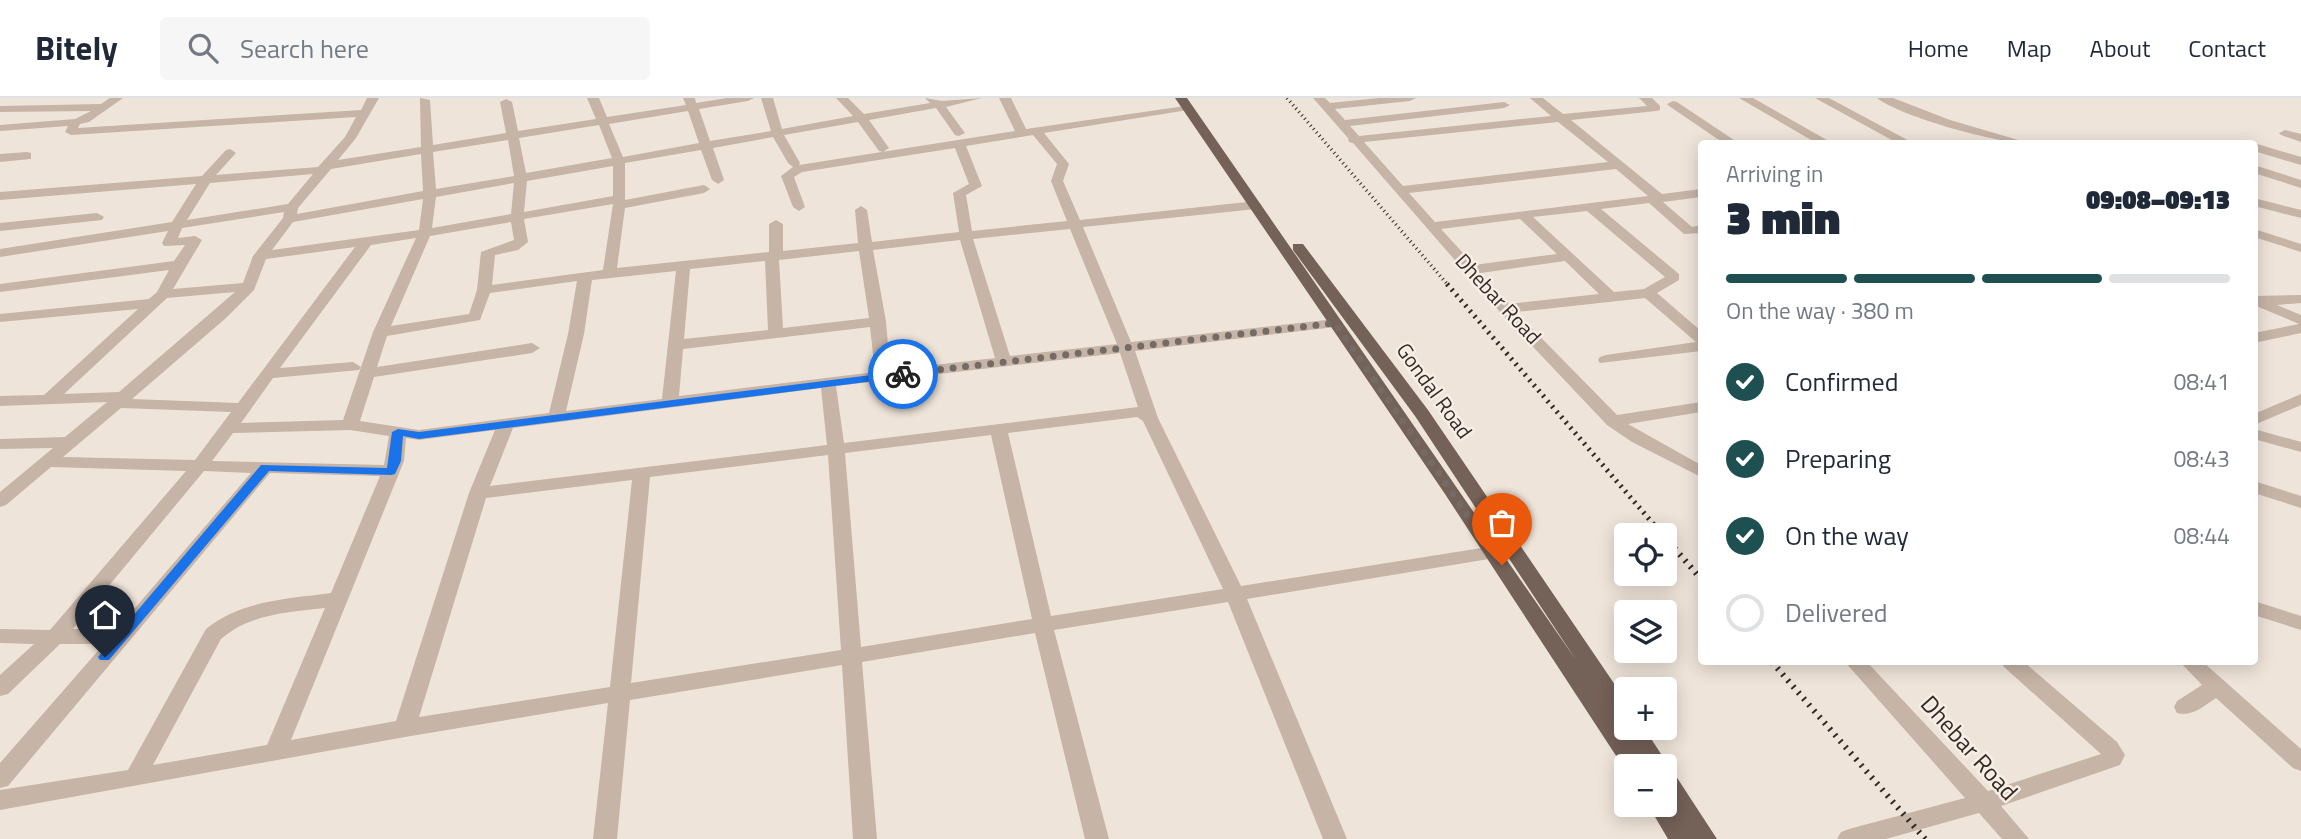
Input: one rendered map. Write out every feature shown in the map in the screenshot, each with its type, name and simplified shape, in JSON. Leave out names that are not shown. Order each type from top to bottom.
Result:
[{"type":"main road","points":[[1187,101],[1335,323],[1503,550],[1628,754]]},
{"type":"main road","name":"Gondal Road","points":[[1187,101],[1422,414],[1503,550],[1614,703]]},
{"type":"main road","points":[[1677,797],[1705,839]]},
{"type":"main road","points":[[1667,817],[1681,839]]},
{"type":"street","points":[[3,128],[75,122],[117,98]]},
{"type":"street","points":[[0,501],[221,315],[249,287],[260,256],[323,168],[350,138],[373,98]]},
{"type":"street","points":[[593,98],[619,161],[618,202],[609,274]]},
{"type":"street","points":[[0,196],[323,168],[604,121],[690,102],[748,98]]},
{"type":"street","points":[[768,98],[776,133],[794,163]]},
{"type":"street","points":[[842,98],[883,148]]},
{"type":"street","points":[[1,254],[178,223],[290,213],[430,195],[861,118],[935,101],[976,98]]},
{"type":"street","points":[[1005,98],[1029,132],[1063,164],[1061,176],[1057,181],[1126,348],[1150,418],[1235,594],[1335,839]]},
{"type":"street","points":[[1323,102],[1352,98]]},
{"type":"street","points":[[1323,102],[1410,98]]},
{"type":"street","points":[[1536,98],[1695,230]]},
{"type":"street","points":[[1353,140],[1657,108],[1645,98]]},
{"type":"street","points":[[1745,98],[1821,140]]},
{"type":"street","points":[[1821,98],[1901,140]]},
{"type":"street","points":[[1870,98],[1942,126],[1990,140]]},
{"type":"street","points":[[1883,98],[1946,122],[2011,140]]},
{"type":"street","points":[[349,425],[359,370],[381,331],[425,233],[430,195],[424,100]]},
{"type":"street","points":[[935,101],[959,140],[976,186],[959,193],[966,237],[1004,363]]},
{"type":"street","points":[[799,207],[787,176],[798,169],[959,140],[1029,132],[1187,101]]},
{"type":"street","points":[[381,331],[475,317],[484,290],[488,251],[513,247],[521,242],[517,215],[521,178],[506,102]]},
{"type":"street","points":[[690,102],[718,180]]},
{"type":"street","name":"Dhebar Road","points":[[1323,102],[1353,140],[1505,309],[1613,421],[1638,438],[1698,470]]},
{"type":"street","points":[[1341,124],[1499,102],[1525,122]]},
{"type":"street","points":[[1673,104],[1728,140]]},
{"type":"street","points":[[0,109],[105,107]]},
{"type":"street","points":[[75,122],[71,132],[365,113]]},
{"type":"street","points":[[2286,133],[2301,138]]},
{"type":"street","points":[[2258,147],[2301,161]]},
{"type":"street","points":[[47,401],[158,298],[195,240],[169,243],[178,223],[202,180],[230,153]]},
{"type":"street","points":[[0,158],[27,156]]},
{"type":"street","points":[[1398,190],[1618,165]]},
{"type":"street","points":[[2258,170],[2301,184]]},
{"type":"street","points":[[260,256],[425,233],[517,215],[704,190]]},
{"type":"street","points":[[1431,226],[1698,193]]},
{"type":"street","points":[[484,290],[586,276],[1256,205]]},
{"type":"street","points":[[2258,205],[2301,216]]},
{"type":"street","points":[[1505,309],[1648,293],[1674,277],[1590,207]]},
{"type":"street","points":[[861,210],[879,321],[883,377]]},
{"type":"street","points":[[1523,215],[1611,297]]},
{"type":"street","points":[[0,227],[97,217]]},
{"type":"street","points":[[776,224],[776,333]]},
{"type":"street","points":[[2258,234],[2301,248]]},
{"type":"street","points":[[0,688],[54,637],[198,468],[366,242]]},
{"type":"street","points":[[1470,270],[1565,257]]},
{"type":"street","points":[[0,288],[179,265]]},
{"type":"street","points":[[670,403],[683,266]]},
{"type":"street","points":[[556,417],[576,334],[586,276]]},
{"type":"street","points":[[1,319],[249,287]]},
{"type":"street","points":[[1648,293],[1698,336]]},
{"type":"street","points":[[2258,300],[2301,299]]},
{"type":"street","points":[[2258,301],[2301,320]]},
{"type":"street","points":[[676,345],[879,321]]},
{"type":"street","points":[[227,428],[349,425],[419,435],[828,382],[1335,323]]},
{"type":"street","points":[[2258,337],[2301,328]]},
{"type":"street","points":[[1606,360],[1698,346]]},
{"type":"street","points":[[269,374],[359,370],[532,348]]},
{"type":"street","points":[[828,382],[836,448],[865,839]]},
{"type":"street","points":[[2258,413],[2301,399]]},
{"type":"street","points":[[0,401],[122,400],[243,408]]},
{"type":"street","points":[[1613,421],[1698,408]]},
{"type":"street","points":[[478,493],[1123,413],[1139,412],[1150,418]]},
{"type":"street","points":[[405,728],[478,493],[506,424]]},
{"type":"street","points":[[998,428],[1043,625],[1097,839]]},
{"type":"street","points":[[276,750],[395,461],[398,432]]},
{"type":"street","points":[[2258,435],[2301,447]]},
{"type":"street","points":[[0,444],[73,442]]},
{"type":"street","points":[[48,462],[391,471]]},
{"type":"street","points":[[0,779],[265,468]]},
{"type":"street","points":[[605,839],[642,473]]},
{"type":"street","points":[[2258,488],[2301,502]]},
{"type":"street","points":[[0,800],[621,692],[1503,550]]},
{"type":"street","points":[[135,778],[212,634],[223,622],[241,614],[339,599]]},
{"type":"street","points":[[2258,609],[2301,623]]},
{"type":"street","points":[[0,636],[122,636]]},
{"type":"street","name":"Dhebar Road","points":[[1858,665],[2017,839]]},
{"type":"street","points":[[1849,839],[1982,803],[2108,762],[2113,755],[2014,665]]},
{"type":"street","points":[[2193,665],[2301,762]]},
{"type":"street","points":[[2185,707],[2217,686]]},
{"type":"railway","points":[[1287,98],[1448,285]]},
{"type":"railway","points":[[1447,284],[1653,523]]},
{"type":"railway","points":[[1677,551],[1698,576]]},
{"type":"railway","points":[[1775,665],[1925,839]]},
{"type":"way so far","points":[[903,374],[1335,323],[1502,565]]},
{"type":"route","points":[[105,657],[265,468],[391,471],[395,461],[398,432],[419,435],[903,374]]}]
